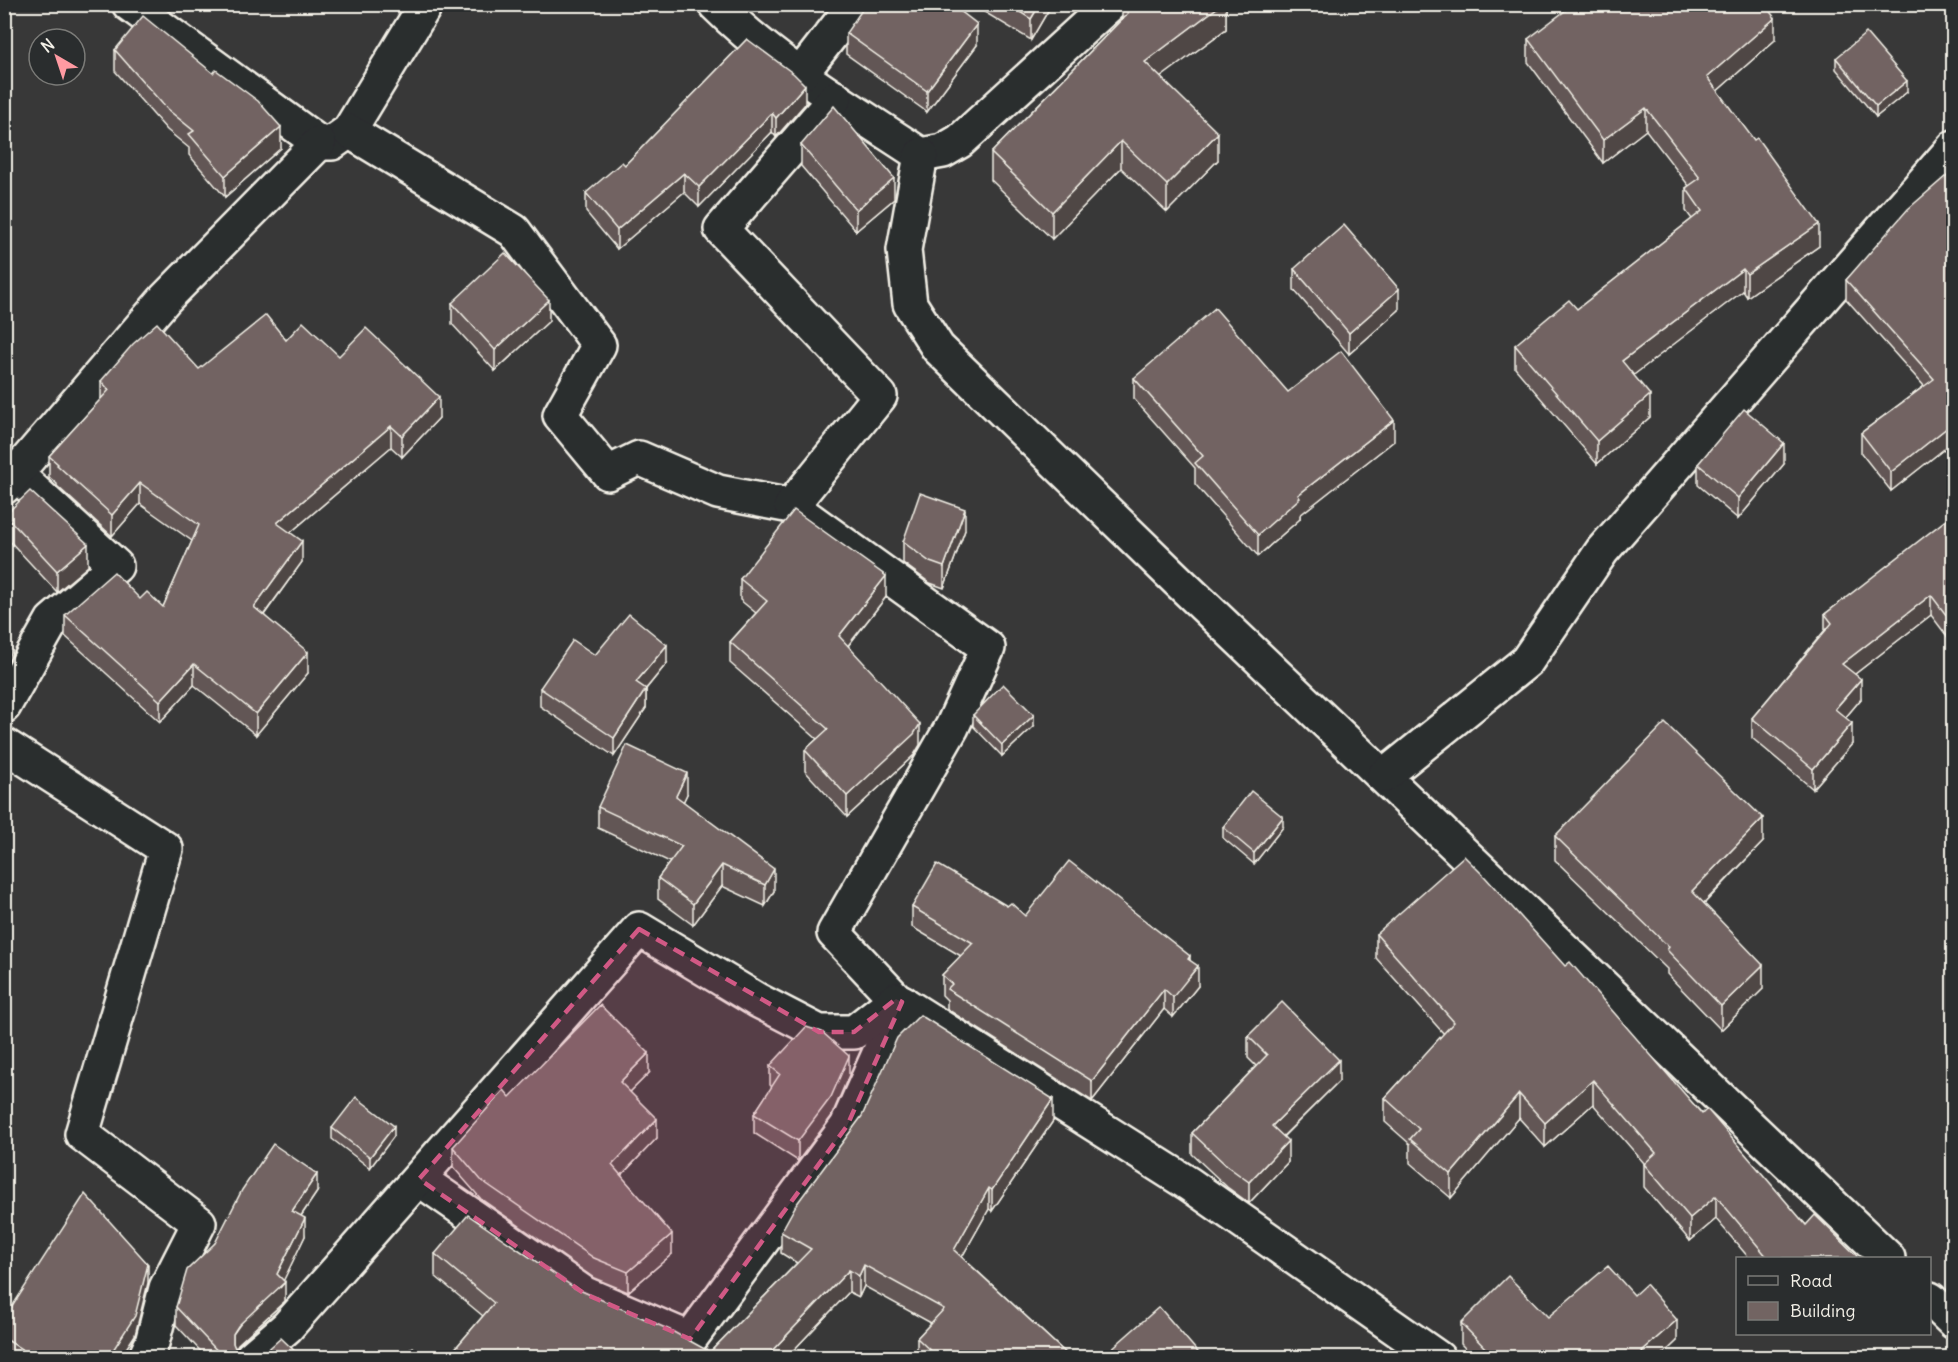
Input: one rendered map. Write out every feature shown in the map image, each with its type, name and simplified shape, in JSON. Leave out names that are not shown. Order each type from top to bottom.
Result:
[{"type":"street","points":[[129,4],[319,143],[332,143],[349,131],[426,4]]},
{"type":"street","points":[[715,4],[752,39],[800,75],[921,155],[943,151],[960,141],[1110,4]]},
{"type":"street","points":[[800,75],[855,4]]},
{"type":"street","points":[[790,506],[880,396],[720,229],[835,98]]},
{"type":"street","points":[[349,131],[514,231],[598,345],[560,415],[608,474],[639,458],[718,492],[790,506],[988,648],[952,727],[834,933],[899,1001],[1189,1184],[1438,1358]]},
{"type":"street","points":[[4,706],[52,621],[116,566],[8,476],[165,299],[319,143]]},
{"type":"street","points":[[1384,776],[1527,661],[1602,551],[1953,147]]},
{"type":"street","points":[[921,155],[904,250],[910,304],[938,348],[1178,581],[1886,1257]]},
{"type":"street","points":[[4,745],[166,849],[82,1134],[199,1223],[166,1288],[152,1344],[146,1358]]},
{"type":"street","points":[[251,1358],[287,1328],[639,929],[757,999],[819,1032],[854,1032],[899,1001]]},
{"type":"street","points":[[419,1179],[585,1294],[690,1339],[847,1126],[899,1001]]},
{"type":"street","points":[[1931,1301],[1953,1322]]},
{"type":"highlighted area","points":[[639,929],[819,1032],[854,1032],[896,999],[902,1002],[847,1126],[690,1339],[585,1294],[419,1179]]},
{"type":"building","points":[[866,4],[951,4],[977,24],[927,91],[846,33]]},
{"type":"building","points":[[1007,4],[1040,4],[1031,19]]},
{"type":"building","points":[[1125,4],[1222,4],[1145,62],[1218,133],[1167,185],[1121,141],[1052,212],[991,153],[1128,13],[1122,6]]},
{"type":"building","points":[[1574,4],[1764,4],[1775,18],[1707,77],[1754,140],[1757,138],[1819,224],[1747,274],[1743,269],[1622,361],[1650,395],[1597,441],[1515,345],[1569,300],[1577,309],[1702,211],[1686,188],[1700,178],[1646,108],[1603,140],[1528,39]]},
{"type":"building","points":[[143,16],[213,73],[216,70],[258,101],[281,127],[225,176],[189,134],[194,131],[167,109],[115,50]]},
{"type":"building","points":[[1866,33],[1907,81],[1876,106],[1836,58]]},
{"type":"building","points":[[747,39],[805,85],[776,118],[772,113],[699,187],[684,173],[617,230],[586,193],[622,162],[625,165]]},
{"type":"building","points":[[834,106],[894,178],[856,210],[801,145]]},
{"type":"building","points":[[1953,170],[1953,423],[1891,472],[1861,433],[1934,379],[1846,280],[1908,209]]},
{"type":"building","points":[[1344,225],[1399,289],[1349,333],[1294,269]]},
{"type":"building","points":[[505,253],[549,300],[495,350],[452,303]]},
{"type":"building","points":[[1215,308],[1288,392],[1341,351],[1394,420],[1298,495],[1300,498],[1258,535],[1195,463],[1203,456],[1134,378]]},
{"type":"building","points":[[266,315],[286,340],[303,322],[339,356],[366,328],[439,397],[402,436],[391,426],[277,523],[302,541],[254,607],[308,652],[256,714],[194,664],[160,701],[65,615],[114,572],[140,599],[147,592],[163,607],[199,525],[140,483],[112,515],[49,456],[109,390],[101,381],[133,344],[157,323],[199,369]]},
{"type":"building","points":[[1744,409],[1784,443],[1738,498],[1698,464]]},
{"type":"building","points":[[30,491],[88,544],[57,571],[5,515]]},
{"type":"building","points":[[920,493],[965,509],[944,567],[930,562],[903,542]]},
{"type":"building","points":[[794,510],[886,576],[839,636],[920,724],[914,734],[847,796],[805,750],[828,729],[730,642],[767,601],[740,579]]},
{"type":"building","points":[[1951,516],[1953,520],[1953,624],[1931,595],[1842,664],[1861,679],[1835,709],[1852,723],[1813,769],[1752,718],[1832,623],[1825,614]]},
{"type":"building","points":[[629,614],[667,645],[636,682],[646,689],[614,738],[540,688],[573,640],[595,655]]},
{"type":"building","points":[[4,633],[10,637],[4,645]]},
{"type":"building","points":[[1003,684],[1034,715],[1002,745],[973,715]]},
{"type":"building","points":[[1665,723],[1763,818],[1692,891],[1763,965],[1721,1006],[1667,950],[1669,947],[1555,836]]},
{"type":"building","points":[[627,745],[687,773],[676,796],[774,869],[765,885],[722,865],[693,904],[658,878],[682,846],[598,807]]},
{"type":"building","points":[[1251,791],[1283,817],[1254,853],[1223,827]]},
{"type":"building","points":[[1464,856],[1565,966],[1570,962],[1702,1114],[1707,1109],[1806,1225],[1815,1215],[1857,1256],[1767,1257],[1716,1196],[1690,1218],[1644,1164],[1656,1153],[1593,1080],[1545,1123],[1519,1094],[1451,1174],[1410,1139],[1419,1129],[1385,1098],[1454,1022],[1376,934]]},
{"type":"building","points":[[1069,861],[1190,956],[1188,959],[1198,966],[1173,997],[1164,989],[1092,1081],[947,989],[952,984],[942,975],[973,943],[912,907],[937,864],[1007,906],[1011,903],[1025,916]]},
{"type":"building","points":[[1282,1002],[1339,1060],[1272,1126],[1288,1141],[1249,1182],[1227,1166],[1192,1133],[1267,1055],[1248,1036]]},
{"type":"building","points":[[600,1005],[649,1053],[620,1082],[657,1119],[612,1165],[672,1234],[628,1272],[594,1258],[481,1180],[453,1147],[504,1090],[510,1097]]},
{"type":"building","points":[[920,1015],[1053,1099],[992,1190],[989,1188],[954,1250],[1071,1358],[938,1358],[917,1338],[944,1309],[864,1265],[859,1276],[849,1270],[765,1358],[447,1358],[494,1303],[435,1254],[468,1215],[575,1288],[670,1330],[710,1352],[811,1249],[781,1232],[796,1205],[862,1116],[897,1038]]},
{"type":"building","points":[[806,1027],[822,1032],[849,1056],[831,1097],[798,1141],[754,1114],[780,1074],[770,1066]]},
{"type":"building","points":[[356,1097],[394,1126],[370,1157],[332,1128]]},
{"type":"building","points":[[273,1144],[317,1174],[292,1211],[305,1218],[277,1274],[285,1282],[238,1326],[233,1334],[233,1343],[237,1353],[246,1358],[224,1358],[176,1307],[187,1270],[215,1243],[242,1190]]},
{"type":"building","points":[[85,1194],[148,1264],[135,1316],[108,1358],[35,1358],[4,1338],[4,1319]]},
{"type":"building","points":[[1608,1266],[1634,1295],[1646,1284],[1677,1320],[1642,1351],[1648,1358],[1486,1358],[1490,1353],[1461,1323],[1508,1276],[1548,1317]]},
{"type":"building","points":[[1159,1307],[1203,1358],[1101,1358]]},
{"type":"building","points":[[281,1338],[302,1358],[256,1358],[263,1354]]},
{"type":"building","points":[[413,1347],[421,1358],[399,1358]]}]
